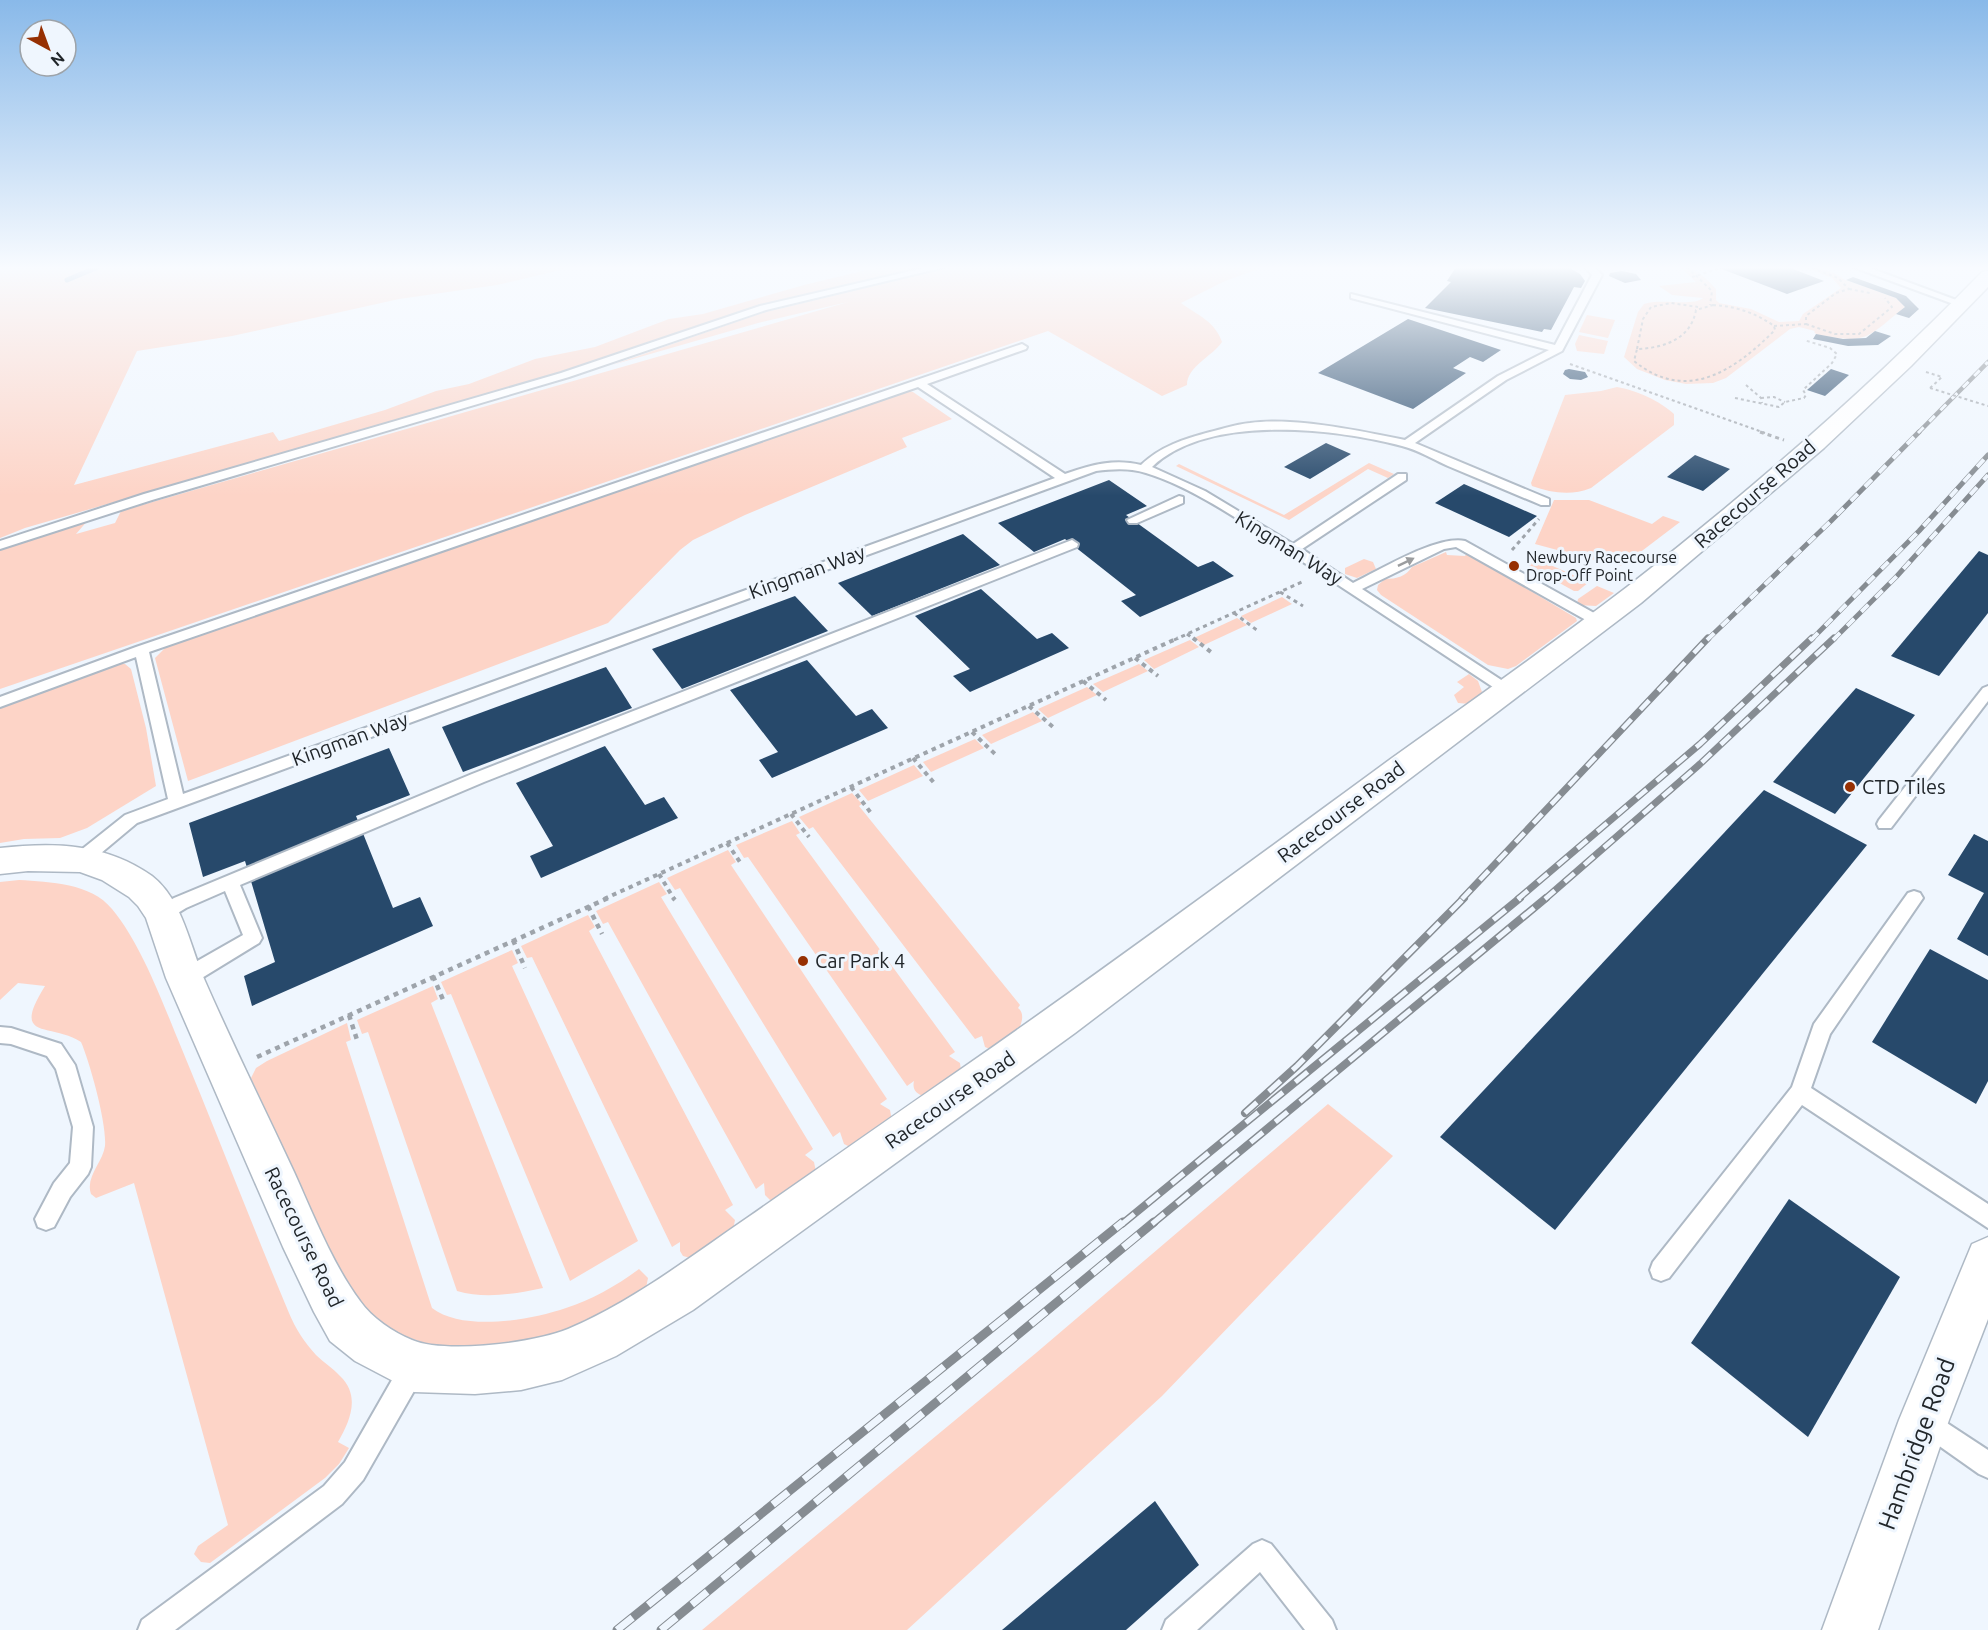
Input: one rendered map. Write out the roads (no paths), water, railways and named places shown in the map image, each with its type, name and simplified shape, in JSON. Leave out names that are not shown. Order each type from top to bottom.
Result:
[{"type":"street","name":"Racecourse Road","points":[[0,861],[28,858],[82,859],[114,870],[141,887],[162,914],[185,978],[226,1071],[304,1242],[347,1323],[372,1344],[414,1368],[475,1370],[521,1366],[562,1356],[599,1340],[677,1294],[1061,1021],[1508,690],[1691,550],[1830,430],[1921,343]]},
{"type":"street","name":"Hambridge Road","points":[[1850,1630],[1924,1420],[1988,1260]]},
{"type":"lane","points":[[0,544],[148,496],[576,372],[661,343]]},
{"type":"lane","points":[[1535,343],[1558,349]]},
{"type":"lane","points":[[1407,444],[1502,378],[1548,356],[1558,349],[1561,343]]},
{"type":"lane","points":[[0,702],[141,650],[1022,347]]},
{"type":"lane","points":[[919,383],[1063,478]]},
{"type":"lane","points":[[1143,468],[1158,455],[1189,441],[1251,426],[1294,427],[1357,434],[1407,444],[1545,502]]},
{"type":"lane","name":"Kingman Way","points":[[82,859],[131,819],[1094,468],[1121,466],[1143,468],[1163,475],[1186,494],[1264,530],[1508,690]]},
{"type":"lane","points":[[1294,549],[1402,477]]},
{"type":"lane","points":[[1133,520],[1186,494]]},
{"type":"lane","points":[[1353,588],[1450,543],[1465,545],[1598,621]]},
{"type":"lane","points":[[162,914],[180,903],[478,778],[1072,544]]},
{"type":"lane","points":[[141,650],[177,803]]},
{"type":"lane","points":[[1885,824],[1988,691]]},
{"type":"lane","points":[[185,978],[253,938],[230,882]]},
{"type":"lane","points":[[1661,1270],[1800,1092],[1821,1030],[1914,898]]},
{"type":"lane","points":[[0,1035],[12,1036],[54,1050],[65,1065],[83,1127],[80,1167],[62,1190],[46,1219]]},
{"type":"lane","points":[[1800,1092],[1988,1217]]},
{"type":"lane","points":[[152,1630],[333,1495],[354,1471],[414,1368]]},
{"type":"lane","points":[[1924,1420],[1988,1465]]},
{"type":"lane","points":[[1176,1630],[1262,1553],[1322,1630]]},
{"type":"railway","points":[[1918,433],[1988,362]]},
{"type":"railway","points":[[1707,640],[1831,521],[1919,432]]},
{"type":"railway","points":[[1811,640],[1919,531],[1988,455]]},
{"type":"railway","points":[[1833,640],[1897,576],[1988,475]]},
{"type":"railway","points":[[1462,899],[1708,638]]},
{"type":"railway","points":[[1518,899],[1700,744],[1812,638]]},
{"type":"railway","points":[[1545,899],[1700,764],[1834,638]]},
{"type":"railway","points":[[1245,1113],[1297,1066],[1464,898]]},
{"type":"railway","points":[[1122,1224],[1520,898]]},
{"type":"railway","points":[[1152,1224],[1546,898]]},
{"type":"railway","points":[[617,1630],[1123,1222]]},
{"type":"railway","points":[[661,1630],[1154,1222]]},
{"type":"place","name":"Newbury Racecourse Drop-Off Point","points":[[1514,566]]},
{"type":"place","name":"CTD Tiles","points":[[1850,787]]},
{"type":"place","name":"Car Park 4","points":[[803,961]]}]
